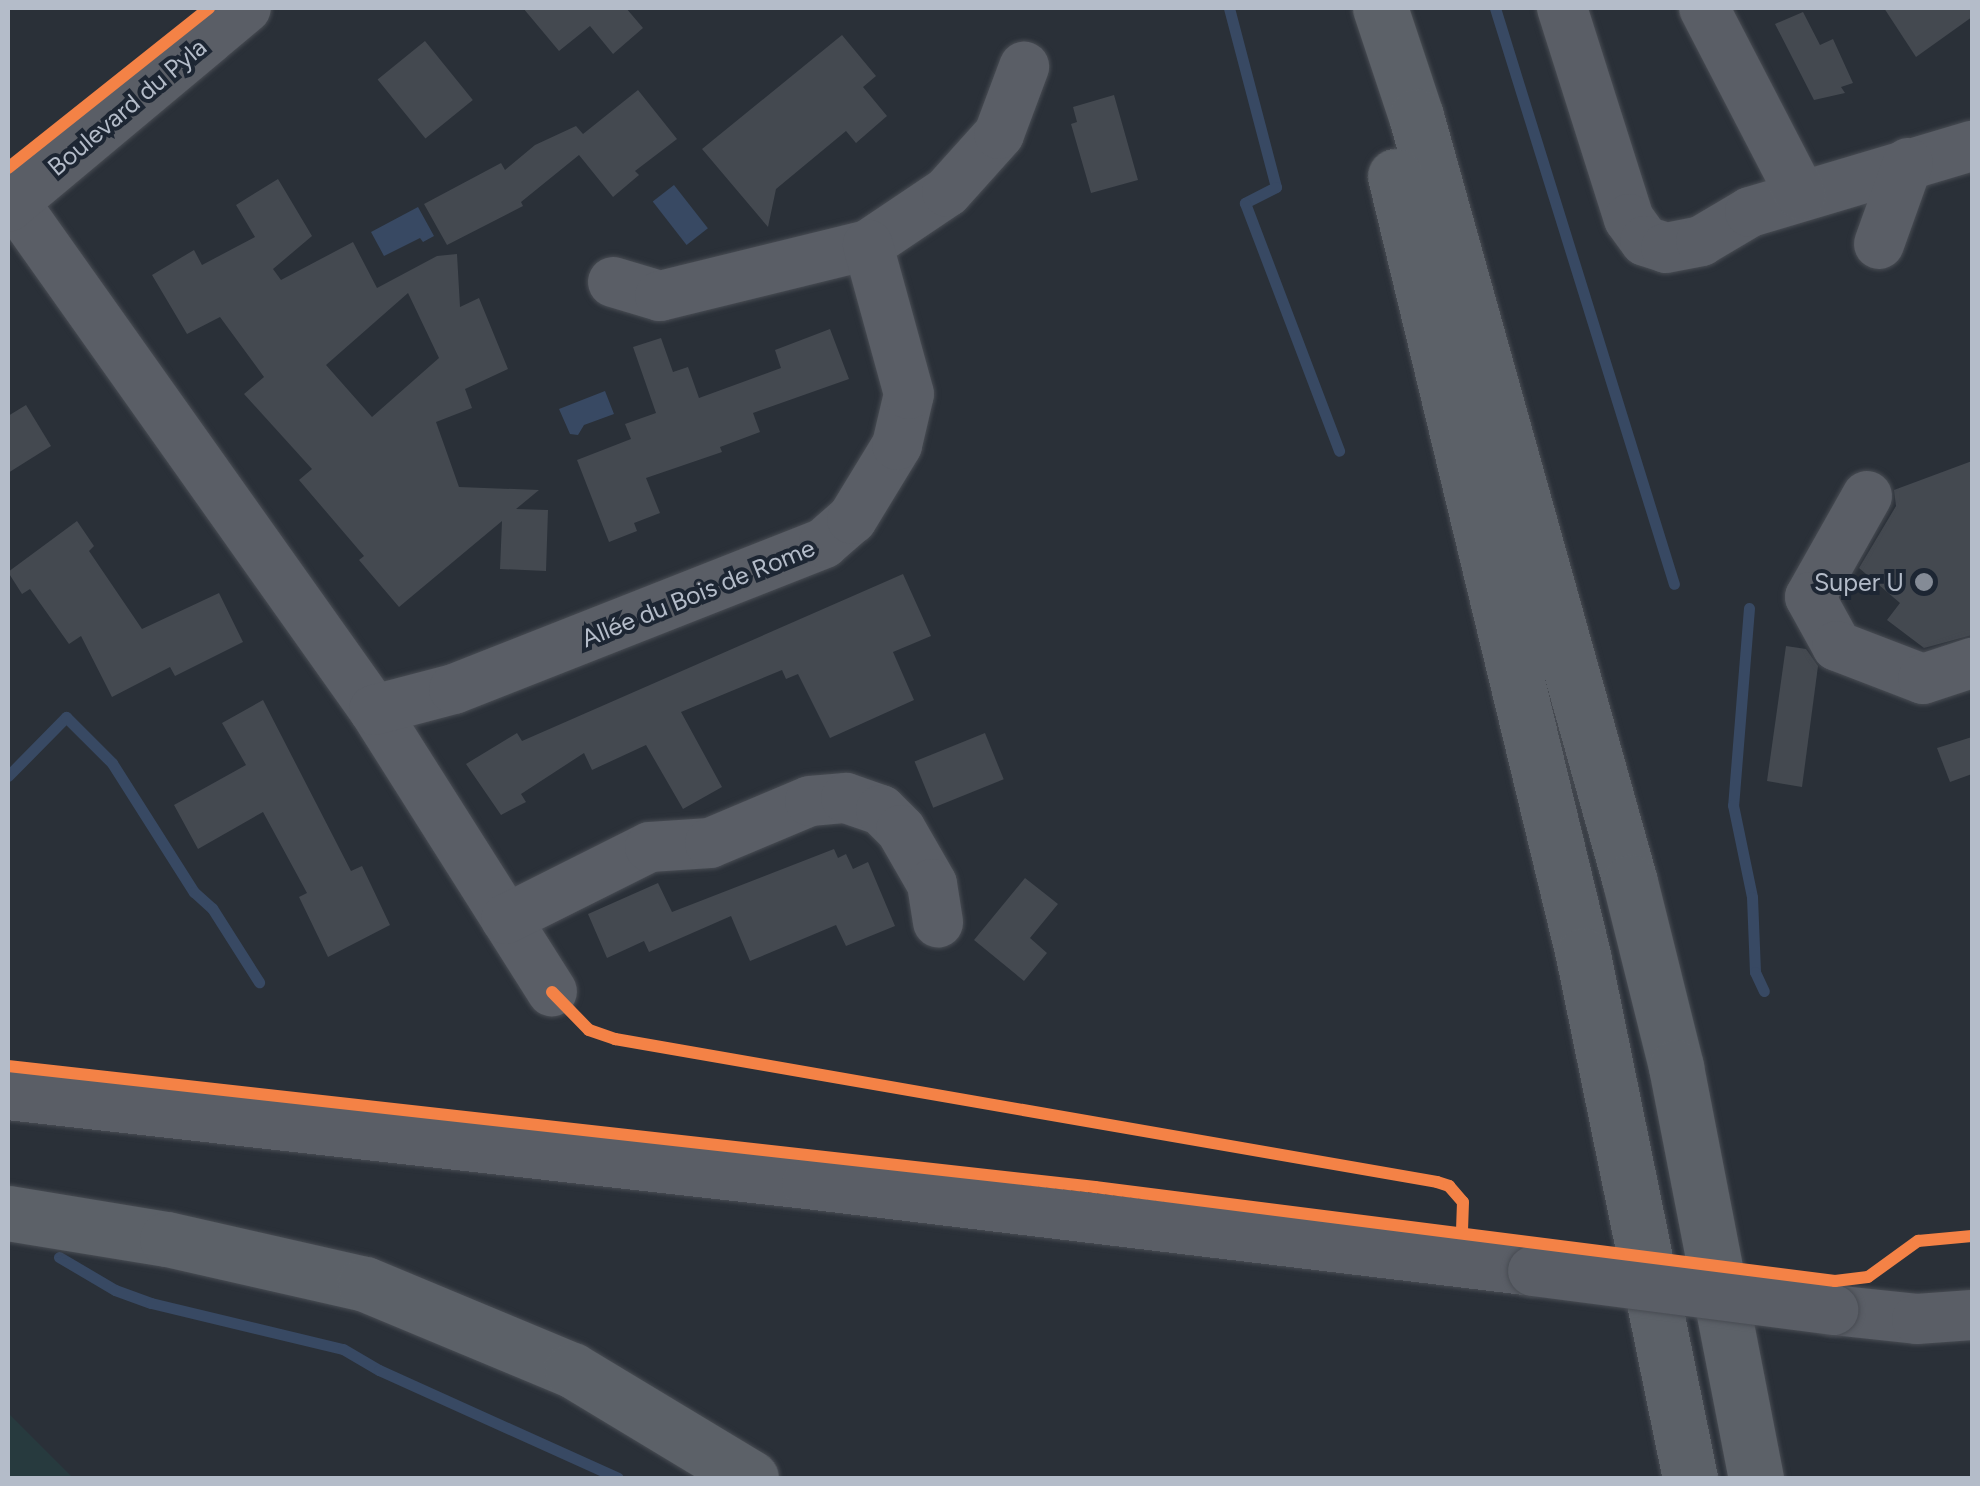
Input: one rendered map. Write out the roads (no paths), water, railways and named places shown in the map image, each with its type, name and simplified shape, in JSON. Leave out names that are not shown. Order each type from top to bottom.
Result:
[{"type":"main road","points":[[1355,8],[1584,955],[1690,1478]]},
{"type":"main road","points":[[1380,8],[1416,116],[1630,882],[1679,1085],[1756,1478]]},
{"type":"main road","points":[[8,1213],[167,1239],[365,1284],[572,1370],[750,1478]]},
{"type":"street","name":"Boulevard du Pyla","points":[[13,196],[246,8]]},
{"type":"street","points":[[1562,8],[1630,219],[1644,242],[1666,248],[1702,241],[1750,212],[1972,146]]},
{"type":"street","points":[[1704,8],[1801,195]]},
{"type":"street","points":[[613,282],[660,296],[868,245],[947,192],[998,134],[1024,67]]},
{"type":"street","points":[[1879,244],[1908,163]]},
{"type":"street","points":[[13,196],[374,710],[552,992]]},
{"type":"street","name":"Allée du Bois de Rome","points":[[374,710],[454,689],[824,544],[852,519],[896,445],[909,394],[868,245]]},
{"type":"street","points":[[1867,496],[1810,597],[1837,646],[1924,679],[1972,663]]},
{"type":"street","points":[[506,920],[650,847],[710,844],[810,801],[846,798],[881,810],[901,830],[932,884],[938,923]]},
{"type":"street","points":[[8,1095],[808,1184],[1833,1310],[1917,1319],[1972,1315]]},
{"type":"water","points":[[674,185],[708,228],[687,245],[653,202]]},
{"type":"water","points":[[418,207],[434,236],[423,242],[420,238],[384,256],[371,232]]},
{"type":"water","points":[[605,391],[614,414],[584,425],[578,435],[570,434],[559,409]]},
{"type":"waterway","points":[[1229,8],[1276,187],[1245,203],[1339,451]]},
{"type":"waterway","points":[[1495,8],[1674,584]]},
{"type":"waterway","points":[[1749,608],[1733,805],[1752,897],[1755,972],[1764,991]]},
{"type":"waterway","points":[[8,776],[66,717],[112,763],[194,892],[212,908],[259,982]]},
{"type":"waterway","points":[[59,1257],[115,1290],[151,1303],[343,1349],[379,1370],[618,1478]]},
{"type":"place","name":"Super U","points":[[1924,582]]}]
